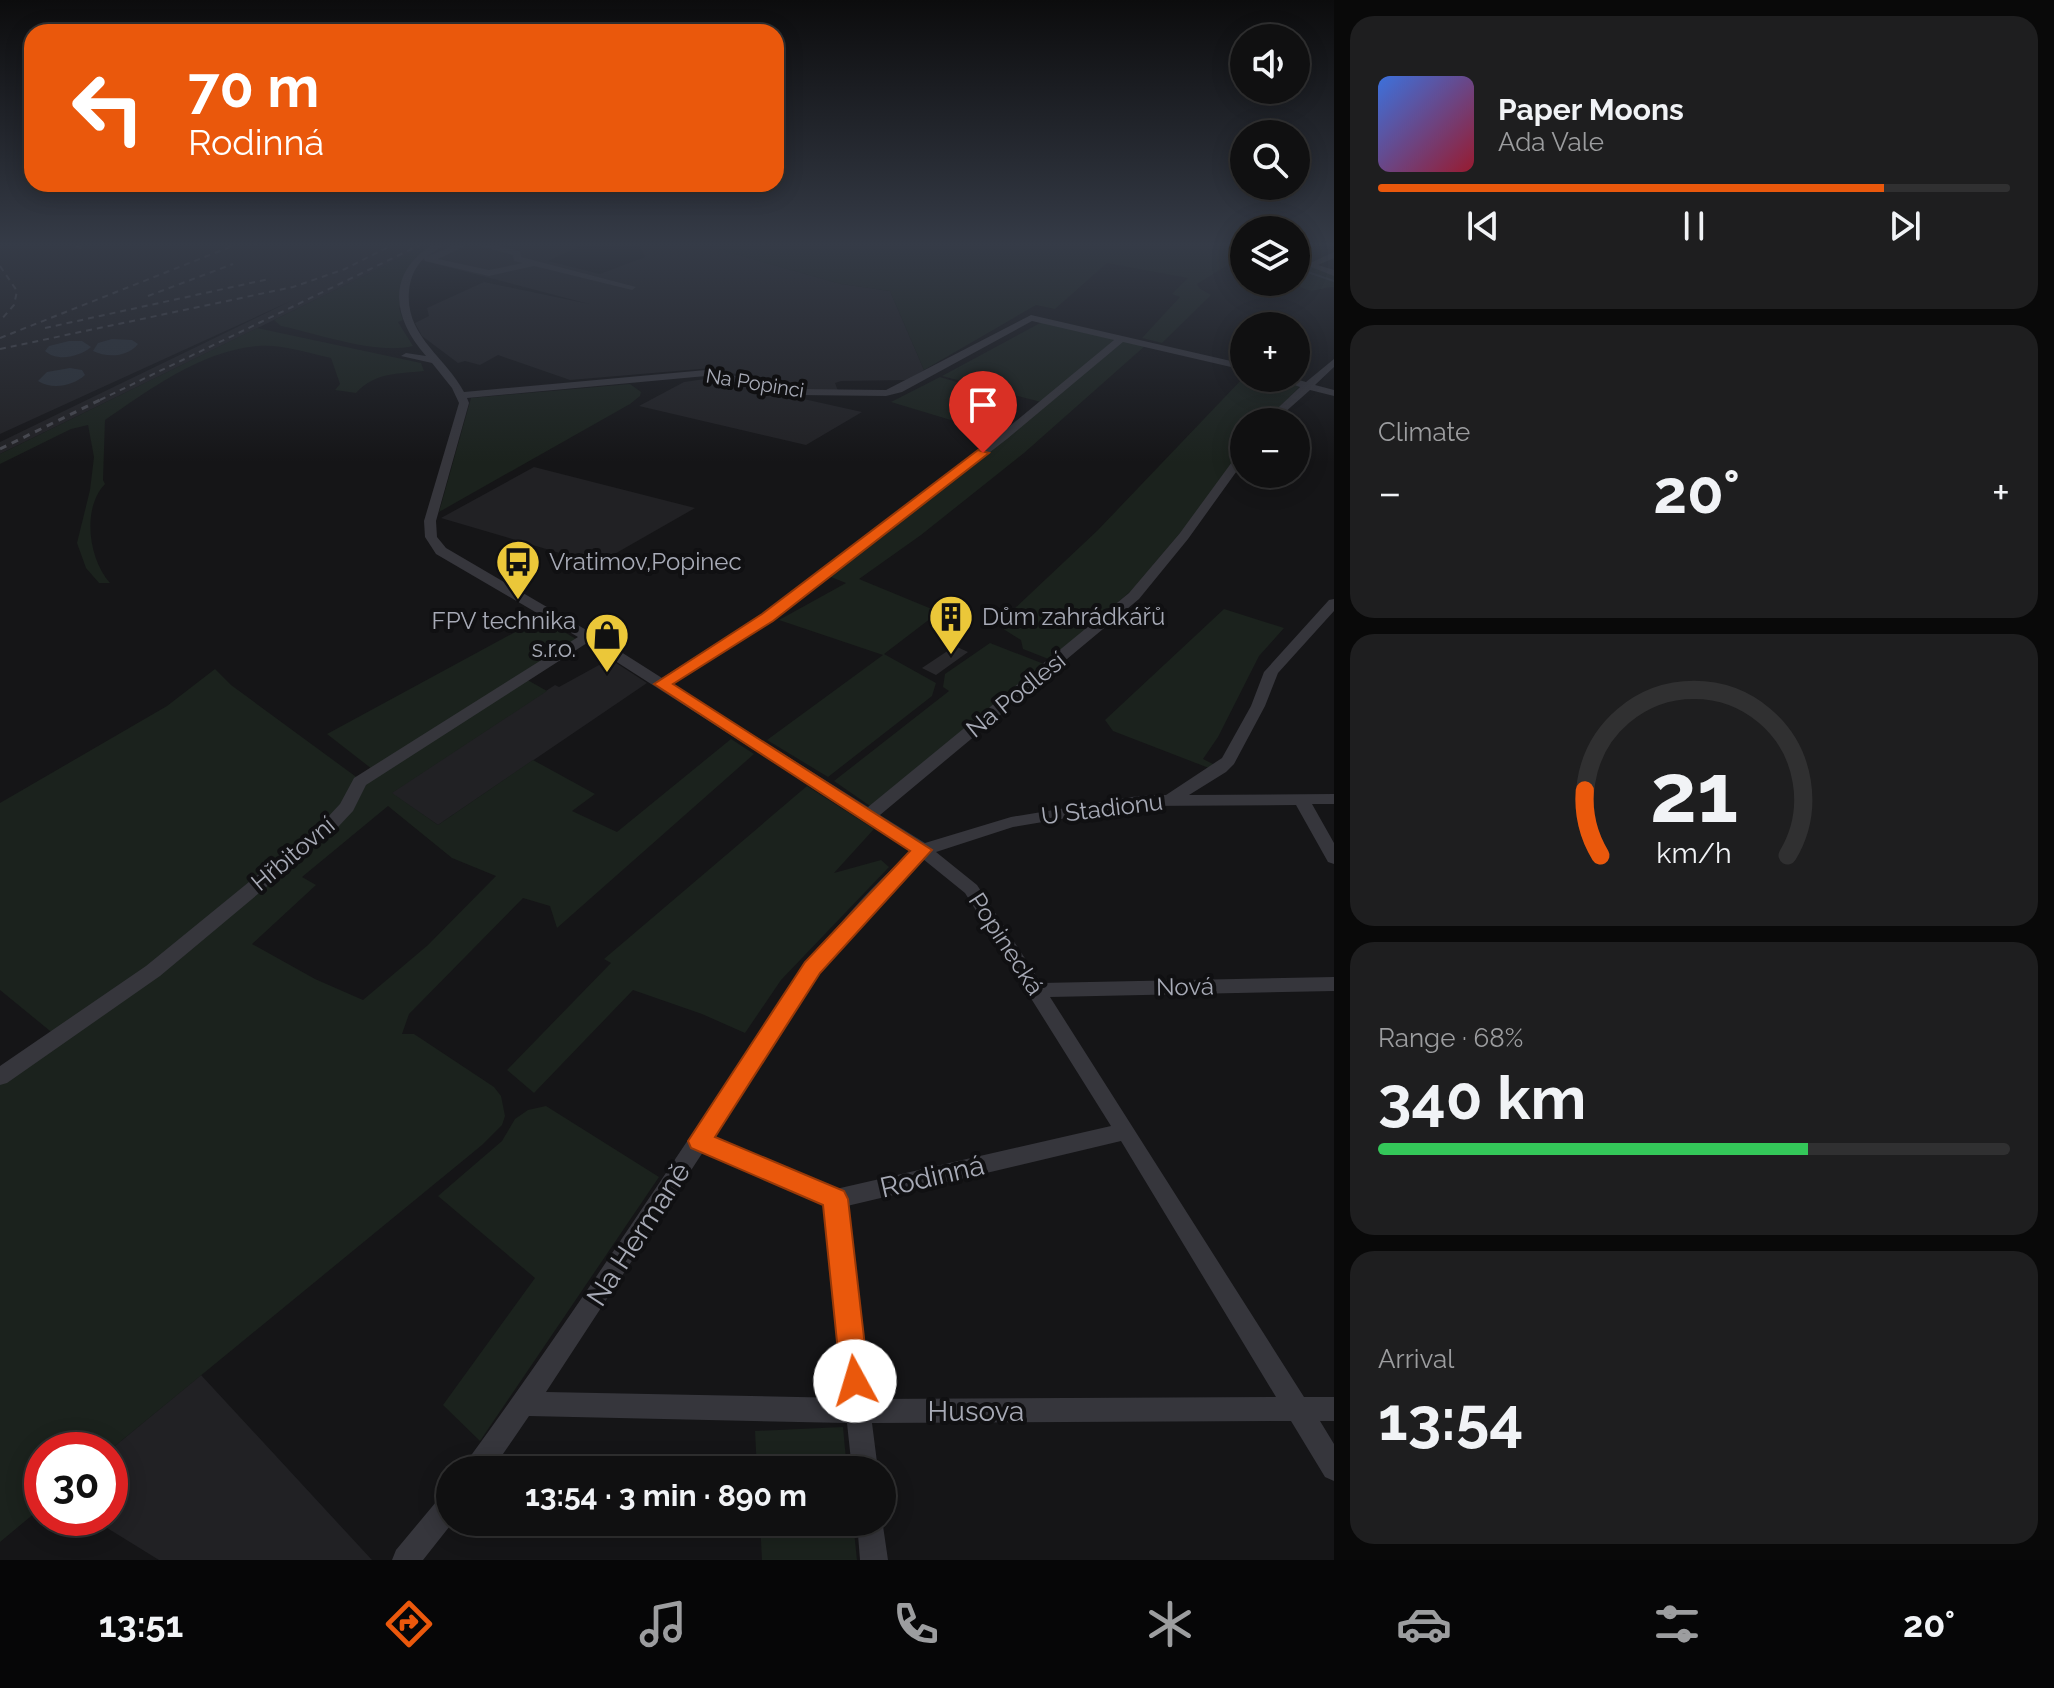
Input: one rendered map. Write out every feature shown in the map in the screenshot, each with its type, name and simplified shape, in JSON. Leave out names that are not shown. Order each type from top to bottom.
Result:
[{"type":"street","points":[[406,316],[412,333],[462,395]]},
{"type":"street","name":"Na Popinci","points":[[462,395],[706,373],[799,392],[886,393],[898,390],[1031,318],[1122,338]]},
{"type":"street","points":[[662,684],[767,617],[991,446],[1122,338],[1230,364]]},
{"type":"street","points":[[406,356],[432,360]]},
{"type":"street","points":[[1310,383],[1334,362]]},
{"type":"street","points":[[1310,387],[1334,393]]},
{"type":"street","points":[[1283,408],[1300,392]]},
{"type":"street","name":"Popinecká","points":[[462,395],[464,403],[430,521],[431,537],[441,551],[587,637],[923,850],[971,889],[1126,1131],[1334,1468]]},
{"type":"street","name":"Na Podlesí","points":[[868,816],[1134,596],[1184,536],[1230,472]]},
{"type":"street","points":[[1170,800],[1228,761],[1258,706],[1271,672],[1334,603]]},
{"type":"street","name":"Hřbitovní","points":[[0,1077],[153,971],[332,823],[347,807],[360,782],[587,637]]},
{"type":"street","points":[[1301,799],[1334,858]]},
{"type":"street","name":"U Stadionu","points":[[923,850],[1011,822],[1138,801],[1334,799]]},
{"type":"street","name":"Na Hermaně","points":[[486,1456],[700,1141],[813,967],[900,870],[923,850]]},
{"type":"street","name":"Nová","points":[[1036,990],[1334,984]]},
{"type":"street","name":"Rodinná","points":[[835,1199],[1126,1131]]},
{"type":"street","points":[[700,1141],[835,1199],[863,1456]]},
{"type":"street","name":"Husova","points":[[523,1404],[858,1411],[1334,1409]]},
{"type":"street","points":[[406,1560],[436,1522]]},
{"type":"street","points":[[871,1536],[874,1560]]},
{"type":"shaded area","points":[[0,316],[258,316],[0,434]]},
{"type":"shaded area","points":[[260,316],[282,316],[0,454],[0,442]]},
{"type":"shaded area","points":[[283,316],[402,316],[403,320],[398,322],[413,346],[365,346],[281,326],[274,320]]},
{"type":"shaded area","points":[[429,316],[901,316],[924,370],[908,380],[841,381],[835,383],[838,391],[803,391],[712,368],[570,380],[498,355],[480,365],[465,361],[458,363],[422,336],[415,323]]},
{"type":"shaded area","points":[[901,316],[1017,316],[924,370]]},
{"type":"shaded area","points":[[1163,316],[1190,316],[1162,343],[1142,338]]},
{"type":"shaded area","points":[[1042,322],[1114,341],[1041,402],[942,376]]},
{"type":"shaded area","points":[[257,328],[421,363],[424,371],[379,378],[356,393],[335,390],[340,384],[331,358],[285,348],[258,346],[216,355],[176,374],[139,397],[105,420],[105,484],[93,506],[91,533],[97,560],[110,583],[99,583],[86,568],[77,543],[90,490],[94,457],[88,425],[71,429],[0,464],[0,454]]},
{"type":"shaded area","points":[[112,339],[132,340],[138,344],[129,352],[117,355],[93,351],[98,343]]},
{"type":"shaded area","points":[[82,341],[91,347],[68,357],[45,351],[49,346]]},
{"type":"shaded area","points":[[1124,341],[1146,345],[1024,453],[921,535],[859,579],[939,612],[884,654],[936,683],[932,696],[828,777],[767,740],[883,655],[779,620],[846,583],[826,575]]},
{"type":"shaded area","points":[[70,368],[82,370],[85,375],[62,386],[38,381],[47,372]]},
{"type":"shaded area","points":[[940,377],[973,387],[957,399],[995,410],[974,427],[891,402]]},
{"type":"shaded area","points":[[712,378],[862,412],[806,445],[639,406],[684,382]]},
{"type":"shaded area","points":[[630,384],[641,392],[630,404],[439,512],[471,398]]},
{"type":"shaded area","points":[[1230,392],[1294,392],[1279,408],[1230,408],[1230,468],[1192,519],[1131,591],[1051,660],[1023,649],[1021,640],[997,625],[1098,530]]},
{"type":"shaded area","points":[[534,467],[695,508],[597,564],[441,518]]},
{"type":"shaded area","points":[[1224,609],[1284,628],[1259,656],[1218,737],[1203,759],[1217,766],[1214,770],[1113,731],[1105,720]]},
{"type":"shaded area","points":[[541,618],[576,639],[372,769],[327,734]]},
{"type":"shaded area","points":[[990,643],[1044,664],[870,806],[834,781],[949,691],[943,687],[945,674]]},
{"type":"shaded area","name":"FPV technika s.r.o.","points":[[610,659],[647,683],[438,825],[391,793],[555,685],[559,687]]},
{"type":"shaded area","points":[[215,669],[231,685],[359,779],[524,678],[547,691],[392,793],[438,825],[533,760],[595,794],[572,811],[617,832],[731,739],[754,754],[557,928],[550,906],[523,898],[409,1014],[402,1034],[414,1034],[494,1087],[501,1096],[505,1116],[502,1125],[482,1145],[128,1435],[128,1432],[24,1432],[24,1522],[0,1542],[0,1084],[149,969],[55,1035],[0,990],[0,803],[167,706]],"holes":[[[388,806],[452,858],[496,876],[428,945],[363,1000],[315,979],[252,944],[316,885],[302,877]]]},
{"type":"shaded area","points":[[807,786],[874,829],[834,873],[881,860],[889,867],[781,980],[745,1033],[633,990],[534,1093],[507,1070],[611,963],[604,959]]},
{"type":"shaded area","points":[[546,1106],[659,1177],[480,1441],[443,1405],[535,1278],[438,1196],[502,1141],[515,1119],[528,1110]]},
{"type":"shaded area","points":[[201,1375],[372,1560],[159,1560],[120,1536],[128,1536],[128,1435]]},
{"type":"shaded area","points":[[843,1427],[846,1456],[756,1456],[755,1431]]},
{"type":"shaded area","points":[[761,1536],[854,1536],[857,1560],[762,1560]]},
{"type":"building","name":"Dům zahrádkářů","points":[[955,646],[968,652],[936,675],[922,668]]},
{"type":"railway","points":[[0,321],[5,316]]},
{"type":"railway","points":[[0,338],[56,316]]},
{"type":"railway","points":[[45,328],[101,316]]},
{"type":"railway","points":[[0,349],[157,316]]},
{"type":"railway","points":[[100,400],[274,316]]},
{"type":"railway","points":[[0,449],[104,398]]},
{"type":"place","name":"Vratimov,Popinec","points":[[518,601]]},
{"type":"place","name":"Dům zahrádkářů","points":[[951,656]]},
{"type":"place","name":"FPV technika s.r.o.","points":[[607,674]]},
{"type":"route","points":[[855,1381],[835,1199],[700,1141],[813,967],[900,870],[923,850],[662,684],[767,617],[983,453]]}]
